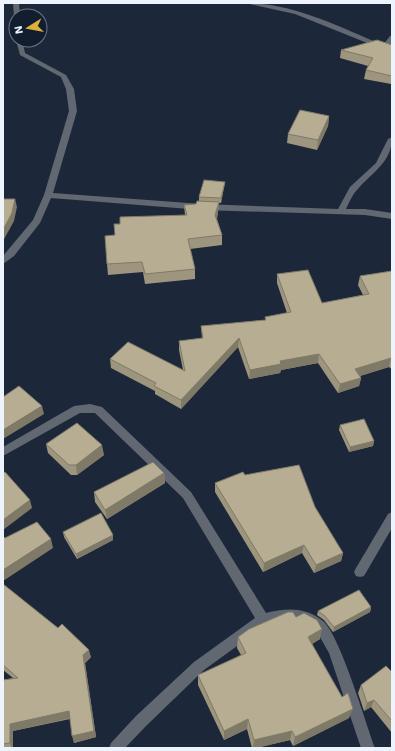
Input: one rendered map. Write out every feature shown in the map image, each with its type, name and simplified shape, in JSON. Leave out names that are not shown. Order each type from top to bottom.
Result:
[{"type":"street","points":[[248,3],[297,12],[389,50],[392,37]]},
{"type":"street","points":[[3,261],[11,254],[37,221],[48,194],[73,111],[70,89],[64,76],[22,54],[20,48]]},
{"type":"street","points":[[340,212],[353,189],[379,164],[392,139]]},
{"type":"street","points":[[48,194],[202,207],[365,212],[392,216]]},
{"type":"street","points":[[3,452],[78,409],[90,408],[98,410],[187,495],[263,620]]},
{"type":"street","points":[[360,572],[392,517]]},
{"type":"street","points":[[116,748],[141,721],[199,666],[263,620],[281,615],[301,615],[320,626],[334,650],[368,748]]},
{"type":"building","points":[[377,40],[392,45],[392,76],[366,70],[373,58],[341,50]]},
{"type":"building","points":[[300,110],[329,116],[318,140],[288,134]]},
{"type":"building","points":[[204,180],[225,182],[221,198],[199,197]]},
{"type":"building","points":[[3,199],[15,199],[12,213],[3,230]]},
{"type":"building","points":[[197,201],[219,202],[215,215],[222,235],[188,239],[195,269],[145,274],[142,262],[107,264],[105,236],[115,235],[114,224],[120,224],[120,217],[187,215],[184,205],[196,204]]},
{"type":"building","points":[[308,270],[322,303],[369,294],[360,276],[392,271],[392,359],[391,358],[355,369],[361,378],[340,384],[319,354],[280,361],[281,364],[250,370],[239,338],[181,400],[154,386],[156,383],[110,359],[128,342],[185,371],[179,341],[203,338],[201,326],[266,320],[265,317],[291,312],[277,274]]},
{"type":"building","points":[[19,386],[42,406],[3,430],[3,397]]},
{"type":"building","points":[[364,419],[374,441],[350,447],[340,425]]},
{"type":"building","points":[[77,423],[102,445],[76,465],[69,465],[46,444]]},
{"type":"building","points":[[153,462],[164,473],[105,510],[94,492]]},
{"type":"building","points":[[299,465],[315,507],[343,553],[316,565],[304,545],[264,563],[215,483],[243,472],[245,475]]},
{"type":"building","points":[[5,472],[30,500],[3,520],[3,473]]},
{"type":"building","points":[[101,513],[113,535],[76,554],[63,532]]},
{"type":"building","points":[[37,522],[51,539],[3,570],[3,536],[5,538]]},
{"type":"building","points":[[3,584],[58,628],[62,624],[89,650],[83,655],[94,731],[72,736],[69,711],[10,724],[10,743],[3,744],[3,680],[18,678],[3,665]]},
{"type":"building","points":[[359,590],[371,607],[334,627],[325,616],[318,611]]},
{"type":"building","points":[[288,612],[293,612],[296,617],[304,613],[317,620],[322,629],[308,637],[342,697],[348,693],[353,709],[295,737],[292,731],[254,740],[248,719],[224,731],[198,675],[246,653],[238,637],[249,629]]},
{"type":"building","points":[[386,666],[392,672],[392,721],[374,700],[367,703],[361,685]]}]
